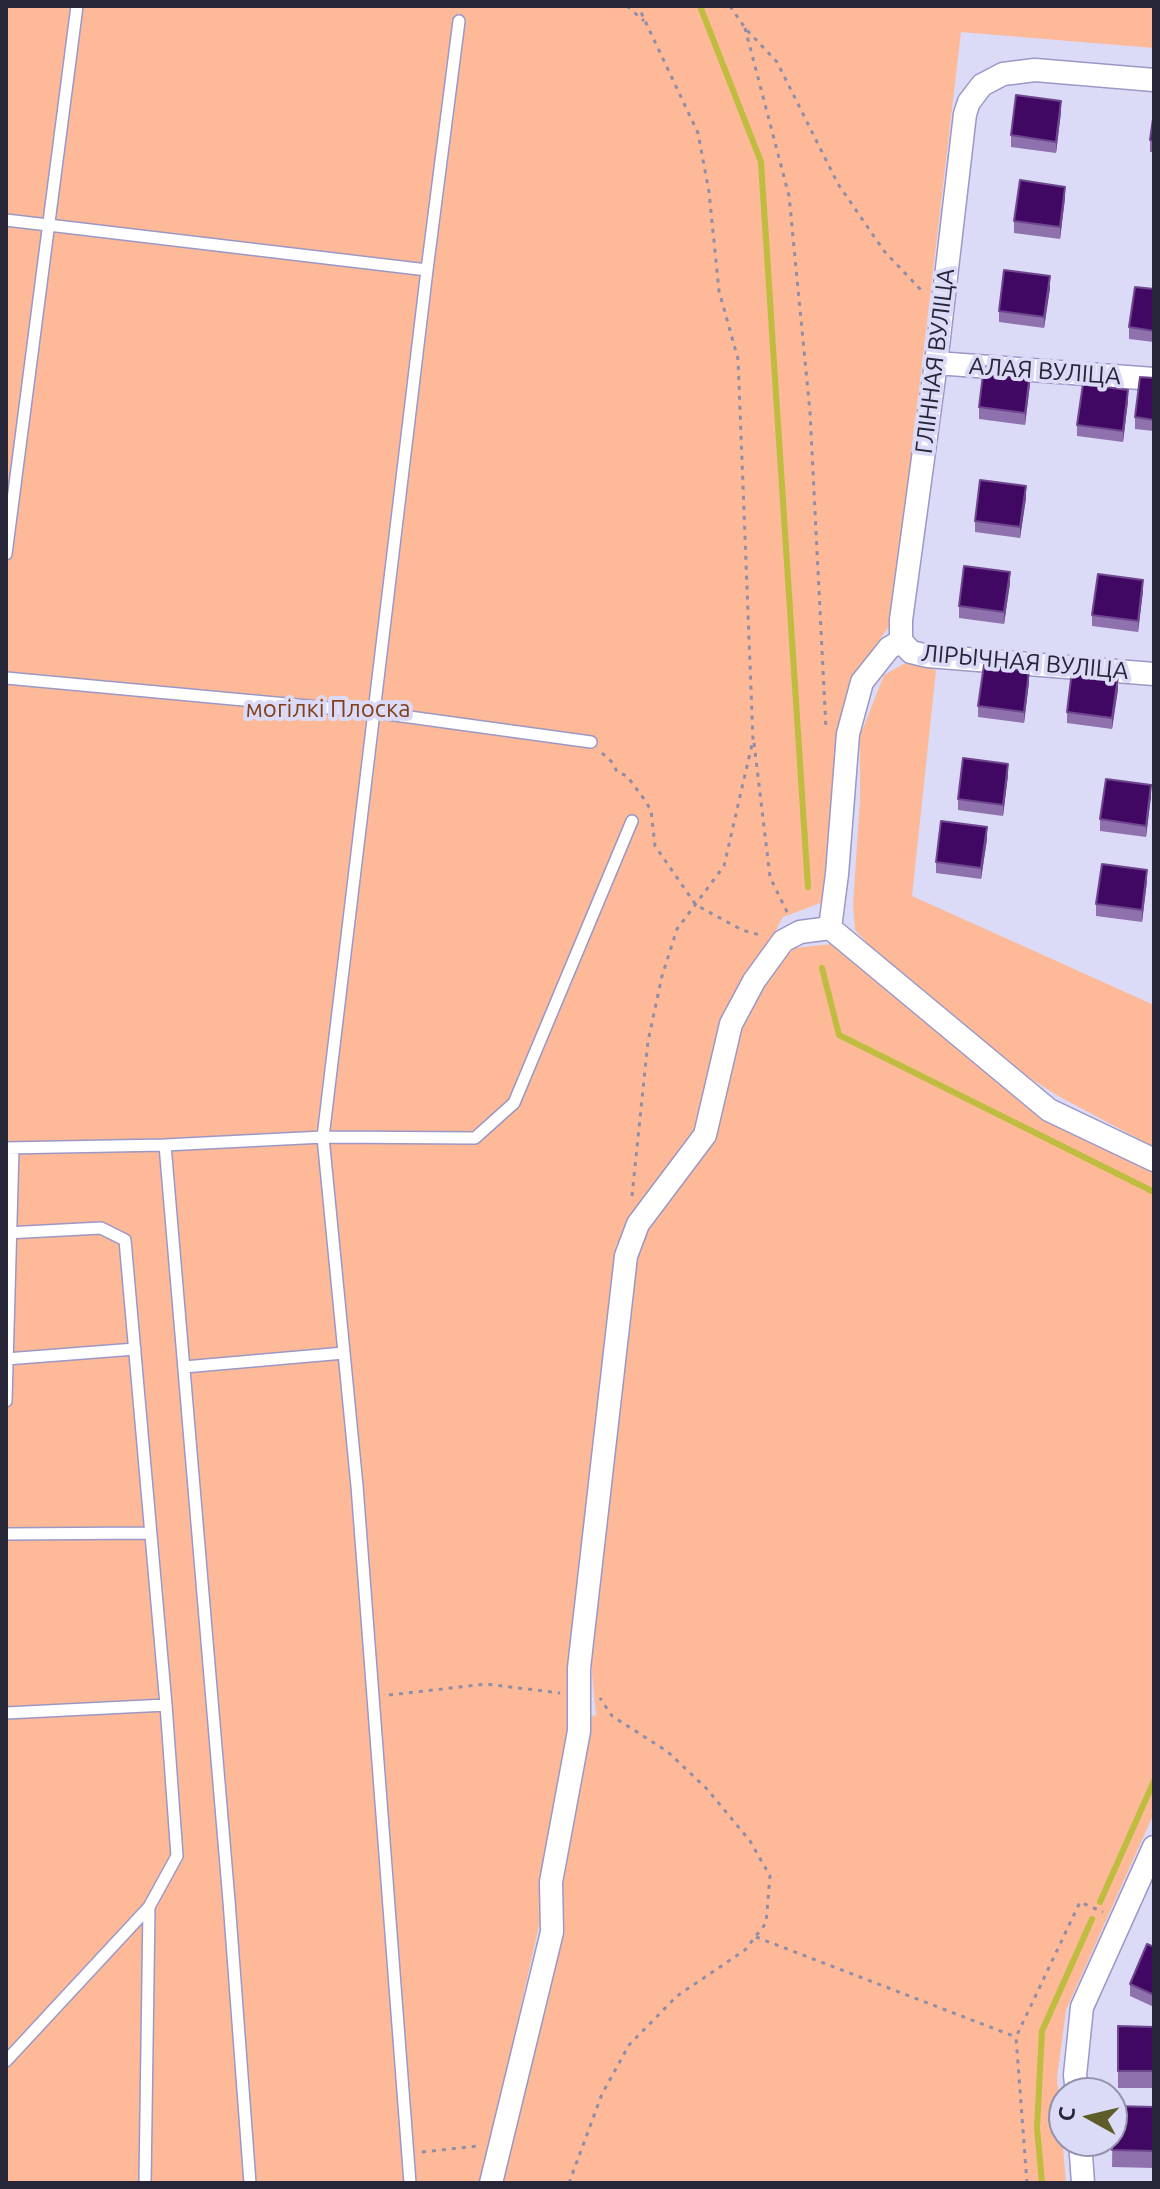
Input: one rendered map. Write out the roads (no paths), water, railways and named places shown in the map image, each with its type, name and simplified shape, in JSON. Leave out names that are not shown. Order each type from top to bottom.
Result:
[{"type":"street","name":"ГЛІННАЯ ВУЛІЦА","points":[[901,641],[901,620],[936,363],[965,114],[969,102],[982,85],[1003,74],[1035,70],[1154,80]]},
{"type":"street","name":"АЛАЯ ВУЛІЦА","points":[[936,363],[1154,379]]},
{"type":"street","name":"ЛІРЫЧНАЯ ВУЛІЦА","points":[[901,641],[911,652],[928,656],[1154,674]]},
{"type":"street","points":[[830,928],[848,734],[862,682],[889,648],[901,641]]},
{"type":"street","points":[[491,2183],[552,1932],[551,1882],[579,1731],[579,1668],[626,1256],[638,1224],[705,1135],[731,1024],[754,981],[792,936],[830,928]]},
{"type":"street","points":[[830,928],[1049,1110],[1154,1160]]},
{"type":"street","points":[[1075,2077],[1082,2007],[1154,1847]]},
{"type":"street","points":[[1081,2157],[1083,2183]]},
{"type":"lane","points":[[6,554],[77,6]]},
{"type":"lane","points":[[410,2183],[357,1486],[323,1137],[459,21]]},
{"type":"lane","points":[[6,220],[427,270]]},
{"type":"lane","points":[[6,678],[373,712],[591,742]]},
{"type":"lane","points":[[6,1401],[10,1148],[165,1145],[323,1137],[475,1138],[514,1103],[632,821]]},
{"type":"lane","points":[[165,1145],[250,2183]]},
{"type":"lane","points":[[6,2061],[149,1907],[177,1856],[125,1240],[101,1228],[9,1233]]},
{"type":"lane","points":[[6,1359],[135,1349]]},
{"type":"lane","points":[[184,1367],[344,1353]]},
{"type":"lane","points":[[6,1534],[150,1533]]},
{"type":"lane","points":[[6,1713],[166,1705]]},
{"type":"lane","points":[[145,2183],[149,1907]]},
{"type":"waterway","points":[[700,6],[761,162],[808,887]]},
{"type":"waterway","points":[[822,968],[839,1035],[1154,1192]]},
{"type":"waterway","points":[[1100,1902],[1154,1781]]},
{"type":"waterway","points":[[1042,2183],[1037,2128],[1042,2031],[1092,1919]]},
{"type":"park label","name":"могілкі Плоска","points":[[328,709]]}]
